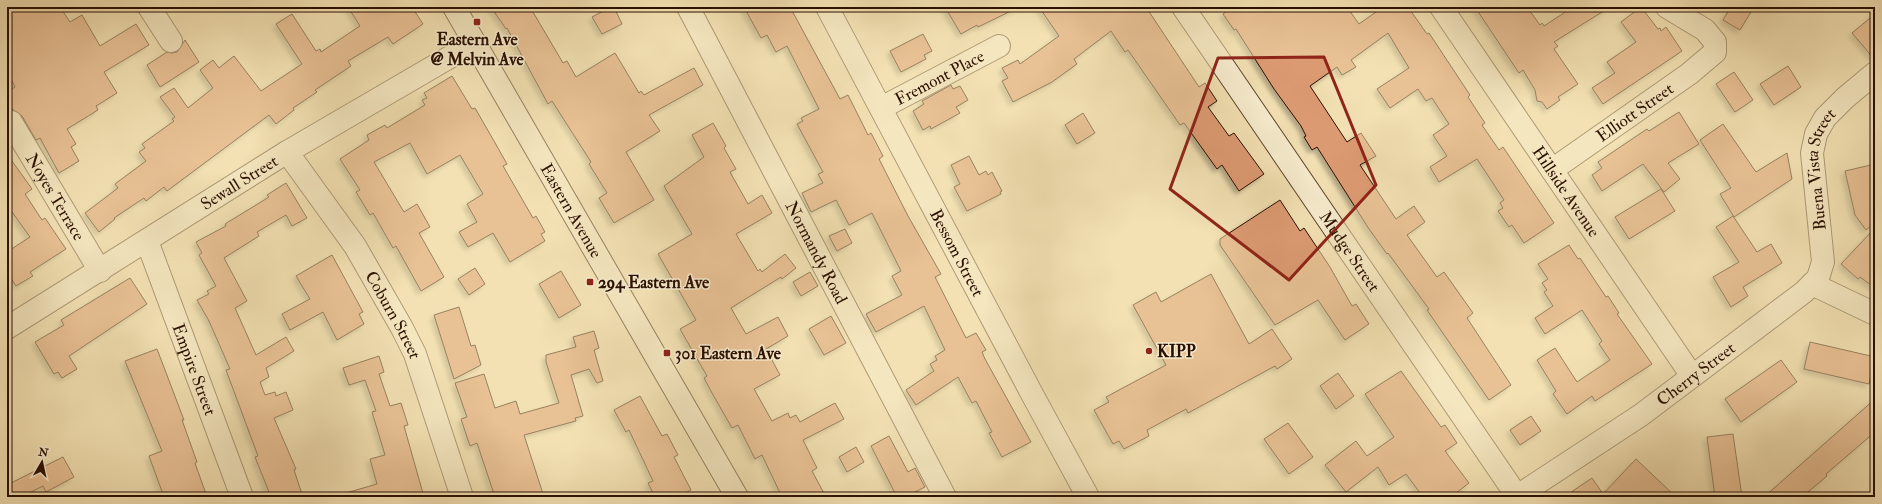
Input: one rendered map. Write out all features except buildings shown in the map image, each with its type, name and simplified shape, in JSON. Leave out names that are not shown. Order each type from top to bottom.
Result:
[{"type":"street","points":[[149,7],[171,41]]},
{"type":"street","name":"Eastern Avenue","points":[[454,7],[737,497]]},
{"type":"street","name":"Normandy Road","points":[[688,7],[945,497]]},
{"type":"street","name":"Bessom Street","points":[[827,7],[1088,497]]},
{"type":"street","name":"Mudge Street","points":[[1183,7],[1516,497]]},
{"type":"street","name":"Hillside Avenue","points":[[1442,7],[1692,376]]},
{"type":"street","name":"Elliott Street","points":[[1552,170],[1689,74],[1714,52],[1715,42],[1705,30],[1667,7]]},
{"type":"street","name":"Sewall Street","points":[[7,328],[100,271],[287,152],[474,43]]},
{"type":"street","name":"Fremont Place","points":[[880,108],[999,46]]},
{"type":"street","name":"Buena Vista Street","points":[[1812,284],[1818,278],[1823,262],[1812,153],[1816,134],[1825,118],[1875,72]]},
{"type":"street","name":"Noyes Terrace","points":[[11,122],[100,271]]},
{"type":"street","name":"Coburn Street","points":[[287,152],[355,246],[402,328],[415,354],[462,497]]},
{"type":"street","name":"Empire Street","points":[[147,241],[242,497]]},
{"type":"street","points":[[1812,284],[1875,314]]},
{"type":"street","name":"Cherry Street","points":[[1516,497],[1641,415],[1804,292],[1812,284]]},
{"type":"highlighted area","points":[[1324,57],[1376,185],[1289,280],[1170,189],[1218,58]]},
{"type":"place","name":"Eastern Ave @ Melvin Ave","points":[[477,22]]},
{"type":"place","name":"294 Eastern Ave","points":[[590,282]]},
{"type":"place","name":"KIPP","points":[[1149,351]]},
{"type":"place","name":"301 Eastern Ave","points":[[667,353]]}]
